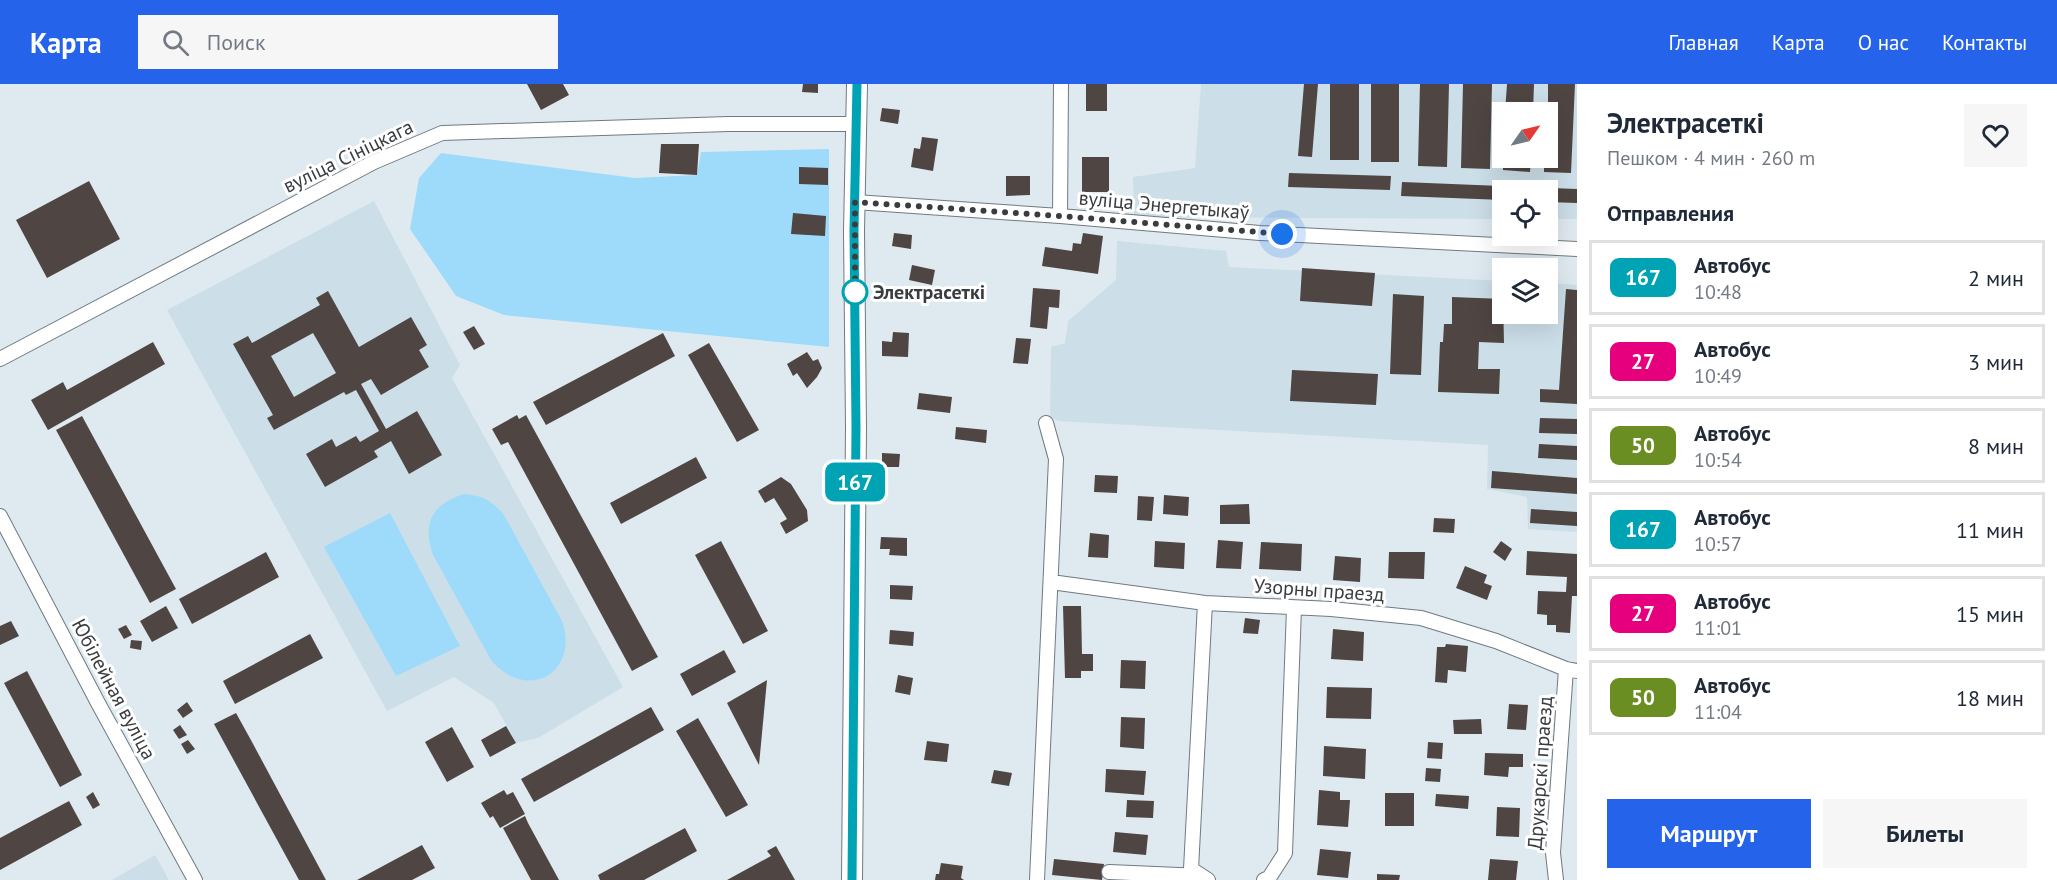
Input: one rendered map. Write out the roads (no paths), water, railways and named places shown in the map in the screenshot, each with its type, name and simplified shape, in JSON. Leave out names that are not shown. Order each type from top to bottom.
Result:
[{"type":"main road","points":[[852,880],[857,84]]},
{"type":"street","points":[[1060,216],[1061,84]]},
{"type":"street","name":"вуліца Сініцкага","points":[[0,359],[374,162],[441,133],[728,124],[856,124]]},
{"type":"street","name":"вуліца Энергетыкаў","points":[[855,202],[1260,233],[1577,249]]},
{"type":"street","points":[[1037,880],[1056,459],[1046,423]]},
{"type":"street","name":"Юбілейная вуліца","points":[[0,516],[98,703],[195,880]]},
{"type":"street","name":"Узорны праезд","points":[[1051,582],[1205,603],[1331,609],[1421,618],[1496,641],[1572,670]]},
{"type":"street","points":[[1205,603],[1191,869],[1205,878]]},
{"type":"street","points":[[1270,879],[1285,853],[1294,608]]},
{"type":"street","name":"Друкарскі праезд","points":[[1556,880],[1553,853],[1572,670]]},
{"type":"street","points":[[1109,872],[1205,878]]},
{"type":"place","name":"Электрасеткі","points":[[855,292]]}]
